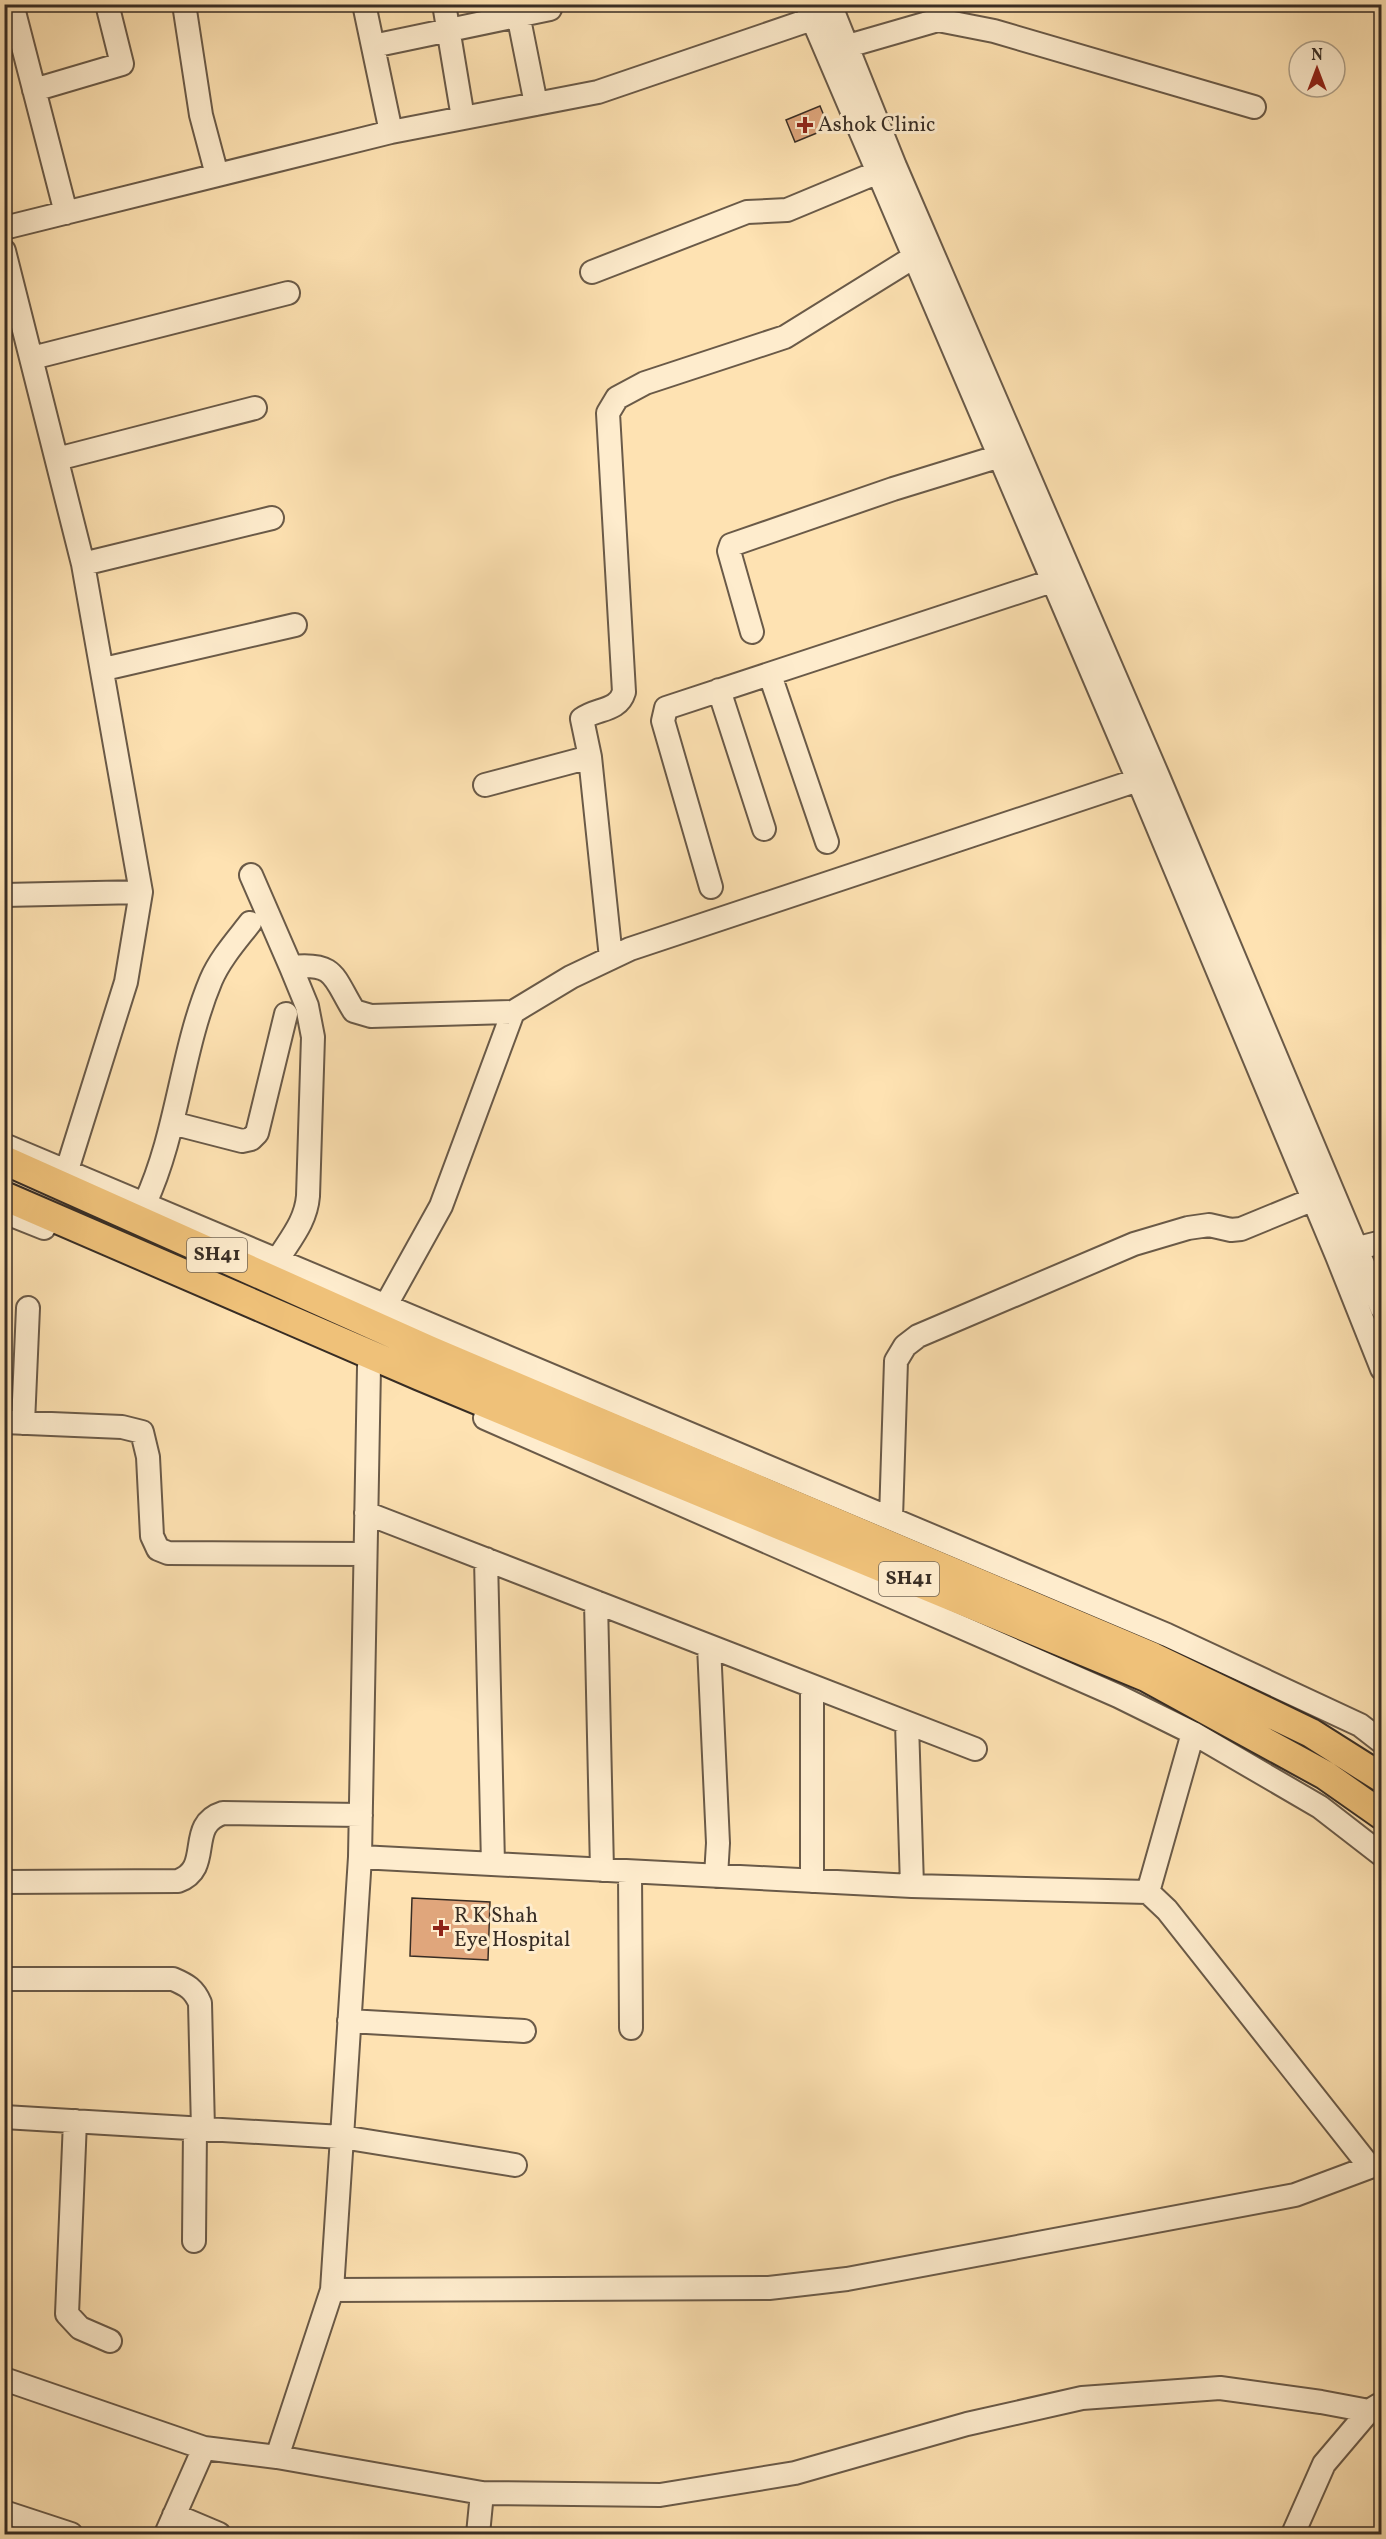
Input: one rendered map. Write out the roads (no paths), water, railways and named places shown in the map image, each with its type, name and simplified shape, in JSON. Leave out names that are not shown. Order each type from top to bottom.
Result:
[{"type":"main road","name":"SH41","points":[[4,1160],[429,1350],[1153,1657],[1311,1733],[1382,1778]]},
{"type":"main road","name":"SH41","points":[[4,1196],[420,1376],[1146,1677],[1325,1775],[1382,1815]]},
{"type":"street","points":[[12,4],[66,213]]},
{"type":"street","points":[[34,90],[122,64],[107,4]]},
{"type":"street","points":[[184,4],[201,115],[217,175]]},
{"type":"street","points":[[364,4],[392,132]]},
{"type":"street","points":[[444,4],[463,118]]},
{"type":"street","points":[[830,4],[895,166],[1323,1195],[1382,1369]]},
{"type":"street","points":[[373,46],[447,30],[518,10],[550,9]]},
{"type":"street","points":[[518,10],[536,104]]},
{"type":"street","points":[[4,228],[392,132],[597,92],[809,12],[997,457],[1138,780],[1323,1195],[1358,1248],[1382,1309]]},
{"type":"street","points":[[848,46],[938,20],[994,31],[1254,107]]},
{"type":"street","points":[[592,272],[747,212],[779,213],[876,173]]},
{"type":"street","points":[[4,251],[83,564],[104,669],[141,892],[126,982],[67,1170]]},
{"type":"street","points":[[611,958],[590,757],[582,719],[616,705],[624,692],[608,413],[618,398],[645,383],[785,337],[914,257]]},
{"type":"street","points":[[32,358],[288,293]]},
{"type":"street","points":[[57,459],[255,408]]},
{"type":"street","points":[[752,632],[729,551],[731,545],[893,489],[997,457]]},
{"type":"street","points":[[83,564],[272,518]]},
{"type":"street","points":[[711,887],[663,721],[663,712],[678,702],[770,675],[1052,581]]},
{"type":"street","points":[[104,669],[295,625]]},
{"type":"street","points":[[770,675],[828,842]]},
{"type":"street","points":[[719,690],[764,829]]},
{"type":"street","points":[[485,785],[590,757]]},
{"type":"street","points":[[291,967],[314,964],[323,967],[330,973],[354,1011],[362,1015],[513,1012],[571,977],[641,945],[1138,780]]},
{"type":"street","points":[[251,874],[307,1006],[313,1037],[306,1212],[301,1224],[278,1259]]},
{"type":"street","points":[[4,895],[141,892]]},
{"type":"street","points":[[145,1203],[172,1123],[203,1002],[221,962],[250,923]]},
{"type":"street","points":[[386,1305],[441,1206],[513,1012]]},
{"type":"street","points":[[172,1123],[242,1141],[251,1139],[256,1133],[286,1014]]},
{"type":"street","points":[[4,1145],[1167,1635],[1360,1725],[1382,1742]]},
{"type":"street","points":[[891,1518],[896,1361],[905,1346],[918,1336],[1134,1244],[1188,1228],[1209,1225],[1231,1230],[1241,1229],[1323,1195]]},
{"type":"street","points":[[4,1212],[369,1367],[1118,1696],[1193,1733],[1320,1807],[1382,1855]]},
{"type":"street","points":[[1358,1248],[1382,1242]]},
{"type":"street","points":[[28,1308],[14,1423],[122,1427],[142,1432],[148,1457],[152,1536],[159,1549],[168,1553],[365,1554]]},
{"type":"street","points":[[277,2457],[332,2290],[360,1857],[369,1367]]},
{"type":"street","points":[[366,1513],[975,1749]]},
{"type":"street","points":[[486,1560],[493,1864]]},
{"type":"street","points":[[596,1602],[602,1870]]},
{"type":"street","points":[[710,1646],[718,1843],[716,1876]]},
{"type":"street","points":[[812,1686],[812,1881]]},
{"type":"street","points":[[907,1723],[912,1886]]},
{"type":"street","points":[[1148,1892],[1193,1733]]},
{"type":"street","points":[[4,1882],[178,1881],[189,1877],[195,1870],[204,1825],[212,1816],[223,1813],[361,1815]]},
{"type":"street","points":[[332,2290],[769,2288],[825,2282],[1295,2195],[1376,2175],[1167,1911],[1148,1892],[912,1886],[360,1857]]},
{"type":"street","points":[[630,1872],[631,2028]]},
{"type":"street","points":[[4,1979],[173,1979],[196,1992],[200,2004],[199,2128],[194,2241]]},
{"type":"street","points":[[349,2022],[524,2031]]},
{"type":"street","points":[[4,2117],[342,2137],[515,2164]]},
{"type":"street","points":[[75,2121],[67,2314],[80,2328],[110,2341]]},
{"type":"street","points":[[4,2379],[204,2448],[277,2457],[482,2493],[660,2495],[795,2473],[967,2424],[1082,2398],[1220,2388],[1375,2407]]},
{"type":"street","points":[[1293,2535],[1324,2464],[1375,2407]]},
{"type":"street","points":[[204,2448],[170,2525],[219,2535]]},
{"type":"street","points":[[478,2535],[482,2493]]},
{"type":"street","points":[[4,2511],[71,2535]]},
{"type":"place","name":"Ashok Clinic","points":[[805,125]]},
{"type":"place","name":"R K Shah Eye Hospital","points":[[441,1928]]}]
